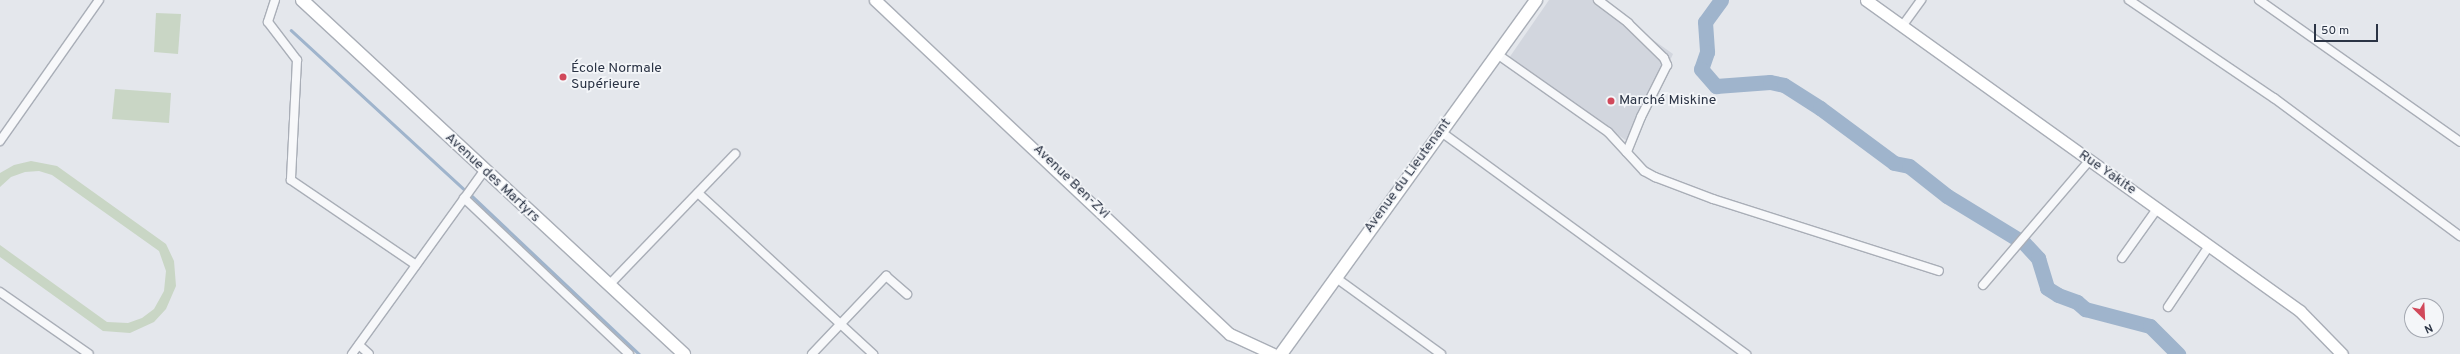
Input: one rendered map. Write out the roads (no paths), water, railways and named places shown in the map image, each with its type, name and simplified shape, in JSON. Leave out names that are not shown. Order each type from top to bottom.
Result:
[{"type":"main road","name":"Avenue des Martyrs","points":[[302,0],[484,171],[684,354]]},
{"type":"main road","name":"Avenue Ben-Zvi","points":[[875,0],[1230,334],[1273,354]]},
{"type":"main road","name":"Avenue du Lieutenant","points":[[1281,354],[1440,131],[1536,0]]},
{"type":"main road","name":"Rue Yakite","points":[[1866,0],[1903,25],[2300,311],[2342,354]]},
{"type":"street","points":[[0,141],[99,0]]},
{"type":"street","points":[[275,0],[268,22],[297,60],[291,180],[416,265]]},
{"type":"street","points":[[1598,0],[1628,23],[1664,58],[1667,65],[1641,117],[1627,152]]},
{"type":"street","points":[[1903,25],[1921,0]]},
{"type":"street","points":[[2129,0],[2274,98],[2460,236]]},
{"type":"street","points":[[2260,0],[2460,142]]},
{"type":"street","points":[[1497,54],[1608,132],[1644,172],[1713,199],[1939,271]]},
{"type":"street","points":[[1440,131],[1746,354]]},
{"type":"street","points":[[609,285],[735,154]]},
{"type":"street","points":[[1983,285],[2018,246],[2090,160]]},
{"type":"street","points":[[352,354],[484,171]]},
{"type":"street","points":[[698,193],[873,354]]},
{"type":"street","points":[[464,198],[629,354]]},
{"type":"street","points":[[2122,258],[2157,209]]},
{"type":"street","points":[[2168,307],[2209,246]]},
{"type":"street","points":[[812,354],[886,276],[906,294]]},
{"type":"street","points":[[1336,277],[1441,354]]},
{"type":"street","points":[[0,292],[89,354]]},
{"type":"street","points":[[359,345],[368,354]]},
{"type":"waterway","points":[[1721,0],[1705,22],[1707,52],[1701,69],[1716,86],[1770,82],[1784,85],[1820,108],[1894,163],[1909,166],[1947,196],[2024,243],[2038,258],[2047,288],[2058,295],[2077,302],[2085,309],[2150,326],[2178,354]]},
{"type":"waterway","points":[[291,30],[464,189]]},
{"type":"waterway","points":[[470,194],[639,354]]},
{"type":"place","name":"École Normale Supérieure","points":[[563,77]]},
{"type":"place","name":"Marché Miskine","points":[[1611,101]]}]
